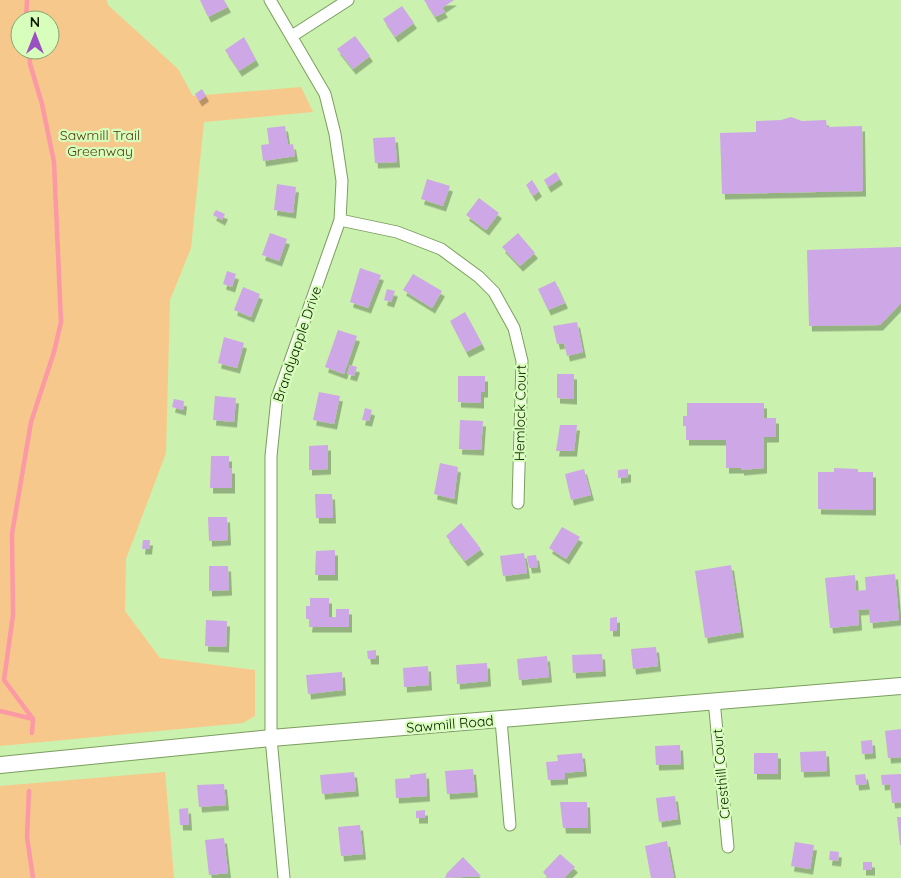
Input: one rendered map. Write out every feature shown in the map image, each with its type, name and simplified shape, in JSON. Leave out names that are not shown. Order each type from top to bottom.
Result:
[{"type":"street","name":"Brandyapple Drive","points":[[270,0],[325,94],[336,134],[342,181],[340,220],[277,398],[271,456],[272,738],[284,878]]},
{"type":"street","points":[[292,36],[348,0]]},
{"type":"street","name":"Hemlock Court","points":[[340,220],[396,232],[441,249],[479,277],[494,292],[514,328],[522,361],[518,503]]},
{"type":"street","name":"Sawmill Road","points":[[0,765],[272,738],[901,686]]},
{"type":"street","name":"Cresthill Court","points":[[714,700],[728,847]]},
{"type":"street","points":[[501,720],[510,825]]},
{"type":"green space","name":"Sawmill Trail Greenway","points":[[0,0],[107,0],[108,5],[178,69],[193,96],[301,87],[313,112],[204,122],[191,248],[170,300],[166,453],[126,559],[125,611],[160,658],[255,670],[255,716],[243,723],[0,746]]},
{"type":"green space","points":[[165,772],[174,878],[0,878],[0,786]]},
{"type":"building","points":[[200,0],[224,0],[228,7],[208,17]]},
{"type":"building","points":[[424,0],[454,0],[442,8],[445,12],[435,17]]},
{"type":"building","points":[[402,6],[414,23],[395,37],[383,19]]},
{"type":"building","points":[[355,36],[370,56],[353,69],[337,49]]},
{"type":"building","points":[[244,37],[256,60],[239,71],[225,50]]},
{"type":"building","points":[[202,89],[206,96],[199,101],[195,94]]},
{"type":"building","points":[[791,117],[802,121],[826,120],[827,127],[862,126],[863,191],[722,194],[720,133],[756,132],[756,121],[781,120]]},
{"type":"building","points":[[285,126],[288,145],[293,144],[295,156],[263,161],[261,145],[269,144],[267,128]]},
{"type":"building","points":[[395,137],[397,162],[375,163],[373,138]]},
{"type":"building","points":[[556,172],[560,179],[548,187],[544,180]]},
{"type":"building","points":[[427,179],[450,186],[443,206],[421,199]]},
{"type":"building","points":[[532,180],[539,191],[533,196],[526,185]]},
{"type":"building","points":[[277,184],[296,187],[293,213],[274,210]]},
{"type":"building","points":[[479,198],[499,213],[486,230],[466,215]]},
{"type":"building","points":[[216,210],[225,214],[222,220],[213,215]]},
{"type":"building","points":[[270,233],[287,239],[279,261],[262,255]]},
{"type":"building","points":[[518,233],[535,253],[520,266],[502,247]]},
{"type":"building","points":[[901,247],[901,303],[880,325],[809,326],[807,250]]},
{"type":"building","points":[[360,268],[381,275],[368,308],[350,302]]},
{"type":"building","points":[[227,271],[236,274],[232,287],[223,284]]},
{"type":"building","points":[[413,274],[442,291],[432,308],[403,290]]},
{"type":"building","points":[[555,281],[565,303],[548,310],[538,289]]},
{"type":"building","points":[[243,287],[260,294],[251,317],[234,310]]},
{"type":"building","points":[[387,289],[395,291],[391,302],[384,300]]},
{"type":"building","points":[[465,312],[482,344],[466,352],[450,321]]},
{"type":"building","points":[[577,322],[583,352],[567,356],[564,343],[557,344],[553,326]]},
{"type":"building","points":[[338,330],[357,336],[344,374],[325,367]]},
{"type":"building","points":[[224,337],[244,343],[237,368],[218,363]]},
{"type":"building","points":[[350,365],[357,367],[354,376],[347,374]]},
{"type":"building","points":[[557,374],[574,374],[574,399],[557,398]]},
{"type":"building","points":[[458,376],[485,376],[485,392],[481,392],[481,403],[458,402]]},
{"type":"building","points":[[319,392],[340,396],[334,424],[313,420]]},
{"type":"building","points":[[215,396],[236,398],[234,422],[213,420]]},
{"type":"building","points":[[174,399],[184,401],[183,410],[172,407]]},
{"type":"building","points":[[687,403],[764,403],[764,418],[776,418],[776,437],[764,437],[764,468],[741,470],[741,468],[726,468],[726,440],[686,440],[686,426],[683,426],[683,416],[687,416]]},
{"type":"building","points":[[365,408],[372,410],[369,421],[362,420]]},
{"type":"building","points":[[460,420],[483,421],[481,450],[459,449]]},
{"type":"building","points":[[560,425],[577,425],[574,451],[556,451]]},
{"type":"building","points":[[328,445],[328,469],[309,470],[309,446]]},
{"type":"building","points":[[211,456],[229,456],[229,468],[232,468],[232,488],[210,488]]},
{"type":"building","points":[[440,463],[458,467],[454,499],[434,494]]},
{"type":"building","points":[[834,468],[858,469],[858,472],[873,472],[873,510],[818,509],[818,472],[834,472]]},
{"type":"building","points":[[584,469],[591,495],[571,500],[565,474]]},
{"type":"building","points":[[628,469],[628,477],[618,478],[618,470]]},
{"type":"building","points":[[315,494],[332,494],[333,518],[316,518]]},
{"type":"building","points":[[208,517],[227,517],[228,540],[209,541]]},
{"type":"building","points":[[461,523],[481,549],[465,561],[446,536]]},
{"type":"building","points":[[562,527],[580,537],[566,559],[549,548]]},
{"type":"building","points":[[143,540],[150,540],[149,549],[142,549]]},
{"type":"building","points":[[335,550],[335,575],[315,575],[316,551]]},
{"type":"building","points":[[524,553],[527,573],[503,576],[500,556]]},
{"type":"building","points":[[536,555],[538,567],[529,568],[527,556]]},
{"type":"building","points":[[731,565],[741,632],[705,638],[695,571]]},
{"type":"building","points":[[209,566],[228,566],[229,590],[209,591]]},
{"type":"building","points":[[895,574],[899,620],[870,623],[869,609],[858,610],[859,625],[830,628],[825,578],[855,575],[856,591],[866,590],[865,577]]},
{"type":"building","points":[[310,598],[329,598],[329,617],[336,617],[336,609],[349,609],[349,627],[309,627],[310,619],[306,619],[306,606],[310,606]]},
{"type":"building","points":[[617,617],[617,631],[610,631],[610,618]]},
{"type":"building","points":[[206,620],[227,621],[226,647],[205,646]]},
{"type":"building","points":[[656,647],[658,666],[633,669],[631,649]]},
{"type":"building","points":[[376,650],[376,659],[368,659],[367,651]]},
{"type":"building","points":[[602,654],[603,671],[573,673],[572,655]]},
{"type":"building","points":[[547,656],[549,677],[519,680],[517,659]]},
{"type":"building","points":[[487,663],[488,681],[457,684],[456,665]]},
{"type":"building","points":[[428,666],[429,685],[404,687],[403,668]]},
{"type":"building","points":[[342,672],[343,690],[308,694],[306,675]]},
{"type":"building","points":[[901,729],[901,757],[888,758],[885,731]]},
{"type":"building","points":[[872,740],[873,753],[862,754],[861,741]]},
{"type":"building","points":[[680,745],[681,764],[656,765],[655,746]]},
{"type":"building","points":[[826,751],[827,771],[801,772],[800,752]]},
{"type":"building","points":[[582,753],[584,771],[565,773],[565,779],[548,780],[546,762],[558,761],[557,755]]},
{"type":"building","points":[[754,753],[778,753],[778,774],[754,774]]},
{"type":"building","points":[[473,769],[475,792],[447,794],[445,771]]},
{"type":"building","points":[[354,772],[356,791],[322,794],[320,775]]},
{"type":"building","points":[[426,773],[427,796],[396,798],[395,779],[410,778],[410,775]]},
{"type":"building","points":[[865,774],[867,784],[856,785],[855,775]]},
{"type":"building","points":[[901,774],[901,802],[892,803],[890,784],[882,785],[881,775]]},
{"type":"building","points":[[224,784],[226,805],[199,807],[197,785]]},
{"type":"building","points":[[675,796],[678,819],[659,822],[656,798]]},
{"type":"building","points":[[560,802],[587,802],[588,828],[563,828]]},
{"type":"building","points":[[188,808],[189,825],[180,825],[179,809]]},
{"type":"building","points":[[425,810],[425,818],[416,818],[416,811]]},
{"type":"building","points":[[897,817],[901,817],[901,845],[900,845]]},
{"type":"building","points":[[360,825],[363,854],[341,856],[338,827]]},
{"type":"building","points":[[224,838],[228,873],[209,875],[205,840]]},
{"type":"building","points":[[667,841],[674,878],[651,878],[645,846]]},
{"type":"building","points":[[795,842],[814,845],[810,869],[791,866]]},
{"type":"building","points":[[830,851],[839,852],[838,861],[829,860]]},
{"type":"building","points":[[560,854],[575,867],[564,878],[548,878],[543,872]]},
{"type":"building","points":[[463,857],[481,876],[445,878],[447,873]]},
{"type":"building","points":[[863,862],[872,862],[872,870],[863,870]]},
{"type":"waterway","points":[[26,10],[27,0]]},
{"type":"waterway","points":[[30,60],[42,104],[54,162],[61,322],[54,352],[31,422],[12,534],[13,615],[4,680],[33,719],[32,733]]},
{"type":"waterway","points":[[0,711],[33,719]]},
{"type":"waterway","points":[[29,791],[27,837],[33,878]]}]
